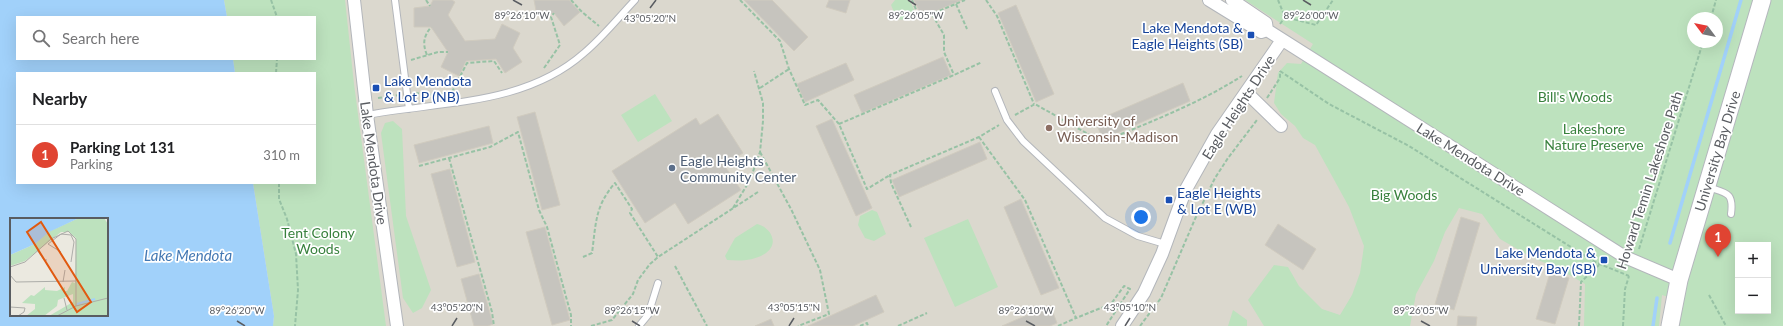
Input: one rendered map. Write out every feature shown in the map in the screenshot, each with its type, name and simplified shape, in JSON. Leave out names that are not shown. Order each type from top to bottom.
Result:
[{"type":"street","name":"Lake Mendota Drive","points":[[354,0],[367,115],[397,326]]},
{"type":"street","name":"Lake Mendota Drive","points":[[1209,0],[1260,32],[1274,35],[1580,229],[1680,285]]},
{"type":"street","name":"Lake Mendota Drive","points":[[1232,0],[1266,22],[1274,35]]},
{"type":"street","name":"University Bay Drive","points":[[1670,326],[1706,186],[1762,0]]},
{"type":"street","name":"Eagle Heights Drive","points":[[1122,326],[1144,293],[1165,244],[1185,191],[1216,134],[1246,92],[1274,35]]},
{"type":"street","points":[[1246,92],[1281,126]]},
{"type":"lane","points":[[395,0],[409,109]]},
{"type":"lane","points":[[367,115],[497,96],[519,90],[562,69],[584,54],[635,0]]},
{"type":"lane","points":[[995,91],[1008,120],[1023,141],[1105,218],[1138,236],[1165,244]]},
{"type":"lane","points":[[1706,186],[1727,193],[1731,197],[1733,203],[1731,214]]},
{"type":"lane","points":[[639,326],[648,315],[658,283]]},
{"type":"path","points":[[271,0],[277,16]]},
{"type":"path","points":[[426,0],[430,6]]},
{"type":"path","points":[[571,0],[593,21]]},
{"type":"path","points":[[740,0],[780,41],[789,69],[805,105],[818,100],[839,124],[867,188],[890,175],[979,137],[1034,104]]},
{"type":"path","points":[[912,0],[920,19],[965,0]]},
{"type":"path","points":[[986,0],[997,16],[1034,104],[1102,142],[1191,105],[1220,90],[1244,74]]},
{"type":"path","points":[[1278,0],[1285,17]]},
{"type":"path","points":[[1285,17],[1316,25],[1333,0]]},
{"type":"path","points":[[1713,12],[1716,0]]},
{"type":"path","points":[[956,4],[967,30]]},
{"type":"path","points":[[539,73],[560,45],[551,17],[554,13]]},
{"type":"path","points":[[932,14],[944,35],[944,52],[954,76]]},
{"type":"path","points":[[1274,35],[1285,17]]},
{"type":"path","points":[[427,54],[424,42],[426,33],[431,27]]},
{"type":"path","name":"Howard Temin Lakeshore Path","points":[[1623,326],[1625,289],[1640,247],[1701,48]]},
{"type":"path","points":[[418,58],[427,54],[448,52]]},
{"type":"path","points":[[276,72],[277,60]]},
{"type":"path","points":[[451,93],[467,63],[494,61],[502,73]]},
{"type":"path","points":[[839,124],[954,76],[982,62]]},
{"type":"path","points":[[760,88],[789,69]]},
{"type":"path","points":[[732,209],[750,180],[760,152],[763,103],[754,71]]},
{"type":"path","points":[[1140,326],[1161,298],[1215,178],[1228,158],[1257,121],[1275,84],[1280,78],[1280,71],[1329,104],[1409,146],[1599,265],[1629,276]]},
{"type":"path","points":[[413,93],[434,95],[458,92]]},
{"type":"path","points":[[374,97],[379,98],[397,96]]},
{"type":"path","points":[[419,166],[490,147],[518,132],[539,210],[547,227],[570,315],[571,326]]},
{"type":"path","points":[[979,137],[1025,200],[1076,318]]},
{"type":"path","points":[[760,152],[791,209],[820,270],[829,314],[798,326]]},
{"type":"path","points":[[449,158],[492,312],[494,326]]},
{"type":"path","points":[[890,175],[891,183],[911,227]]},
{"type":"path","points":[[583,257],[592,253],[597,213],[604,195],[615,182],[632,209],[630,213],[658,256]]},
{"type":"path","points":[[279,184],[279,198],[288,219],[296,254],[298,290],[295,326]]},
{"type":"path","points":[[591,326],[612,320],[632,294],[638,280],[658,256],[758,192]]},
{"type":"path","points":[[1579,326],[1581,282],[1599,265]]},
{"type":"path","points":[[675,266],[707,326]]},
{"type":"path","points":[[1058,326],[1111,304],[1124,286],[1130,289],[1106,326]]},
{"type":"path","points":[[1708,295],[1726,326]]},
{"type":"path","points":[[898,326],[927,313]]},
{"type":"path","points":[[860,326],[867,323],[868,326]]},
{"type":"shaded area","name":"University of Wisconsin-Madison","points":[[224,0],[1783,0],[1783,326],[273,326],[274,316],[253,184],[316,184],[316,72],[235,72],[233,60],[316,60],[316,16],[227,16]]},
{"type":"green space","name":"Tent Colony Woods","points":[[224,0],[345,0],[354,84],[386,326],[273,326],[274,316],[253,184],[316,184],[316,72],[235,72],[233,60],[316,60],[316,16],[227,16]]},
{"type":"green space","points":[[895,0],[910,0],[916,15],[905,20],[897,19],[891,5]]},
{"type":"green space","name":"Lakeshore Nature Preserve","points":[[1245,0],[1783,0],[1783,326],[1679,326],[1684,302],[1662,295],[1659,326],[1584,326],[1585,284],[1559,269],[1531,257],[1500,239],[1482,214],[1459,208],[1445,232],[1434,261],[1416,294],[1410,326],[1264,326],[1248,300],[1274,265],[1288,267],[1299,286],[1322,309],[1340,315],[1352,295],[1360,273],[1364,246],[1349,207],[1315,145],[1303,138],[1295,126],[1281,114],[1274,103],[1278,73],[1287,63],[1301,64],[1313,44]]},
{"type":"green space","points":[[655,94],[672,121],[638,142],[621,115]]},
{"type":"green space","points":[[393,121],[402,129],[406,216],[431,290],[422,308],[413,313],[403,298],[381,133],[385,123]]},
{"type":"green space","points":[[872,210],[877,212],[886,234],[874,241],[865,238],[858,225],[860,216]]},
{"type":"green space","points":[[968,219],[998,287],[955,307],[924,238]]},
{"type":"green space","points":[[757,224],[766,228],[772,236],[773,240],[770,249],[761,256],[752,259],[727,260],[725,256],[735,238]]},
{"type":"green space","points":[[1233,310],[1247,320],[1247,326],[1228,326]]},
{"type":"water","name":"Lake Mendota","points":[[0,0],[224,0],[227,16],[16,16],[16,60],[233,60],[235,72],[16,72],[16,184],[253,184],[274,316],[273,326],[0,326]]},
{"type":"building","points":[[433,0],[452,0],[455,2],[448,15],[465,41],[495,39],[502,24],[520,33],[513,48],[522,62],[505,73],[496,59],[466,61],[459,76],[441,67],[448,52],[431,27],[414,27],[414,8],[430,6]]},
{"type":"building","points":[[534,0],[569,0],[580,12],[564,26],[554,13],[537,16]]},
{"type":"building","points":[[744,0],[772,0],[808,37],[794,51]]},
{"type":"building","points":[[829,0],[850,0],[846,13],[826,7]]},
{"type":"building","points":[[914,0],[962,0],[922,17]]},
{"type":"building","points":[[1016,5],[1054,94],[1036,102],[998,13]]},
{"type":"building","points":[[943,57],[951,75],[862,113],[854,95]]},
{"type":"building","points":[[846,63],[854,80],[805,102],[797,84]]},
{"type":"building","points":[[1183,83],[1190,101],[1103,139],[1095,121]]},
{"type":"building","points":[[535,112],[560,205],[542,210],[517,117]]},
{"type":"building","name":"Eagle Heights Community Center","points":[[718,114],[743,153],[724,165],[741,190],[688,224],[675,203],[645,223],[612,171],[696,118],[700,125]]},
{"type":"building","points":[[832,119],[872,208],[856,216],[816,126]]},
{"type":"building","points":[[489,126],[493,143],[419,163],[414,145]]},
{"type":"building","points":[[980,142],[987,159],[899,197],[892,180]]},
{"type":"building","points":[[450,169],[475,262],[457,267],[431,174]]},
{"type":"building","points":[[1021,199],[1059,288],[1041,295],[1004,207]]},
{"type":"building","points":[[1461,217],[1480,223],[1454,310],[1435,304]]},
{"type":"building","points":[[1278,224],[1316,249],[1303,270],[1265,245]]},
{"type":"building","points":[[545,227],[570,320],[552,325],[526,232]]},
{"type":"building","points":[[1550,273],[1569,278],[1555,324],[1536,319]]},
{"type":"building","points":[[479,274],[493,324],[488,326],[474,326],[461,279]]},
{"type":"building","points":[[876,295],[884,312],[853,326],[808,326]]},
{"type":"building","points":[[1050,305],[1057,323],[1050,326],[1002,326]]},
{"type":"building","points":[[1458,316],[1477,317],[1476,326],[1457,326]]},
{"type":"building","points":[[771,319],[774,326],[755,326]]},
{"type":"waterway","points":[[1670,243],[1741,0]]},
{"type":"waterway","points":[[1653,326],[1657,298]]},
{"type":"place","name":"Lake Mendota & Eagle Heights (SB)","points":[[1251,35]]},
{"type":"place","name":"Lake Mendota & Lot P (NB)","points":[[376,88]]},
{"type":"place","name":"University of Wisconsin-Madison","points":[[1049,128]]},
{"type":"place","name":"Eagle Heights Community Center","points":[[672,168]]},
{"type":"place","name":"Eagle Heights & Lot E (WB)","points":[[1169,200]]},
{"type":"place","name":"Parking Lot 131","points":[[1718,257]]},
{"type":"place","name":"Lake Mendota & University Bay (SB)","points":[[1604,260]]},
{"type":"park label","name":"Bill's Woods","points":[[1575,96]]},
{"type":"park label","name":"Big Woods","points":[[1404,194]]}]
